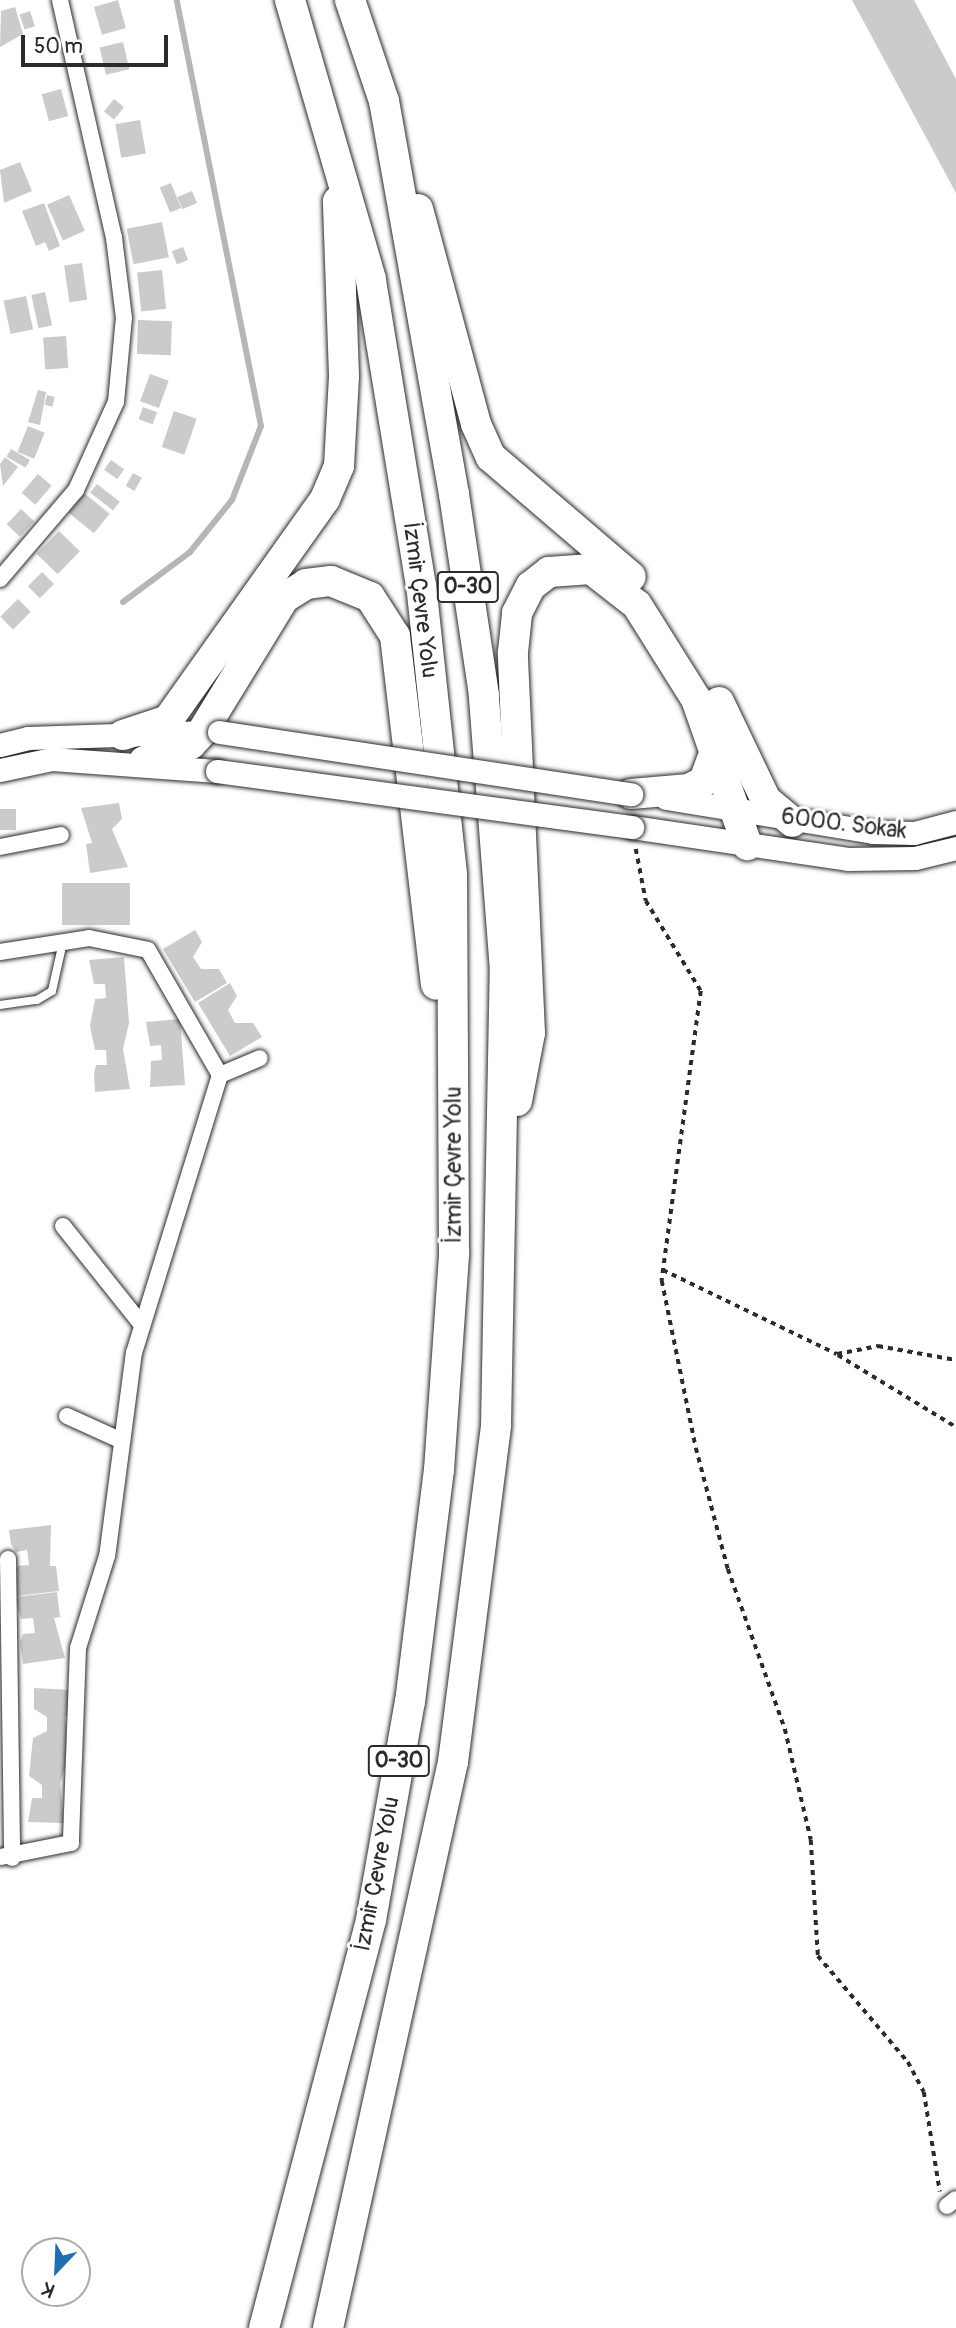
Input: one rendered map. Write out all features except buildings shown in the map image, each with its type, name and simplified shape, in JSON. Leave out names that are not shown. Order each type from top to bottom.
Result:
[{"type":"highway","name":"İzmir Çevre Yolu","points":[[264,2328],[370,1920],[410,1702],[439,1470],[455,1181],[452,874],[421,586],[371,279],[338,173],[290,0]]},
{"type":"highway","name":"İzmir Çevre Yolu","points":[[328,2328],[453,1762],[496,1425],[505,971],[484,695],[384,101],[350,0]]},
{"type":"highway","points":[[384,101],[444,291],[476,424],[491,457],[649,594],[677,625],[714,687],[722,746],[741,807],[747,845]]},
{"type":"highway","points":[[123,735],[169,720],[325,499],[339,466],[344,376],[338,173]]},
{"type":"highway","points":[[501,1184],[530,1033],[513,652],[517,613],[531,586],[568,568],[591,569],[613,582],[660,633],[722,746],[766,800],[792,822]]},
{"type":"highway","points":[[144,761],[198,735],[284,598],[306,584],[348,585],[384,614],[396,636],[409,727],[455,1181]]},
{"type":"highway","points":[[183,701],[217,771]]},
{"type":"highway","points":[[631,794],[689,789],[704,781],[722,746]]},
{"type":"main road","name":"6000. Sokak","points":[[0,745],[123,735],[198,735],[741,807],[792,822],[914,833],[956,822]]},
{"type":"main road","name":"6000. Sokak","points":[[0,770],[52,760],[144,761],[848,859],[915,858],[956,848]]},
{"type":"street","points":[[0,579],[76,490],[116,402],[124,318],[114,238],[60,0]]},
{"type":"street","points":[[0,847],[61,835]]},
{"type":"street","points":[[0,952],[63,942],[112,939],[148,950],[220,1075],[142,1325],[122,1441],[107,1556],[78,1648],[71,1843],[6,1858],[8,1559]]},
{"type":"street","points":[[220,1075],[260,1058]]},
{"type":"street","points":[[63,1226],[142,1325]]},
{"type":"street","points":[[66,1416],[122,1441]]},
{"type":"lane","points":[[0,1005],[37,1000],[52,991],[63,942]]},
{"type":"path","points":[[632,827],[646,901],[702,991],[663,1270],[696,1448],[728,1569],[785,1729],[811,1840],[818,1956],[908,2062],[924,2092],[929,2151],[951,2203]]},
{"type":"path","points":[[663,1270],[837,1354],[956,1427]]},
{"type":"path","points":[[837,1354],[878,1346],[956,1360]]},
{"type":"waterway","points":[[123,602],[190,552],[232,500],[261,426],[177,0]]}]
